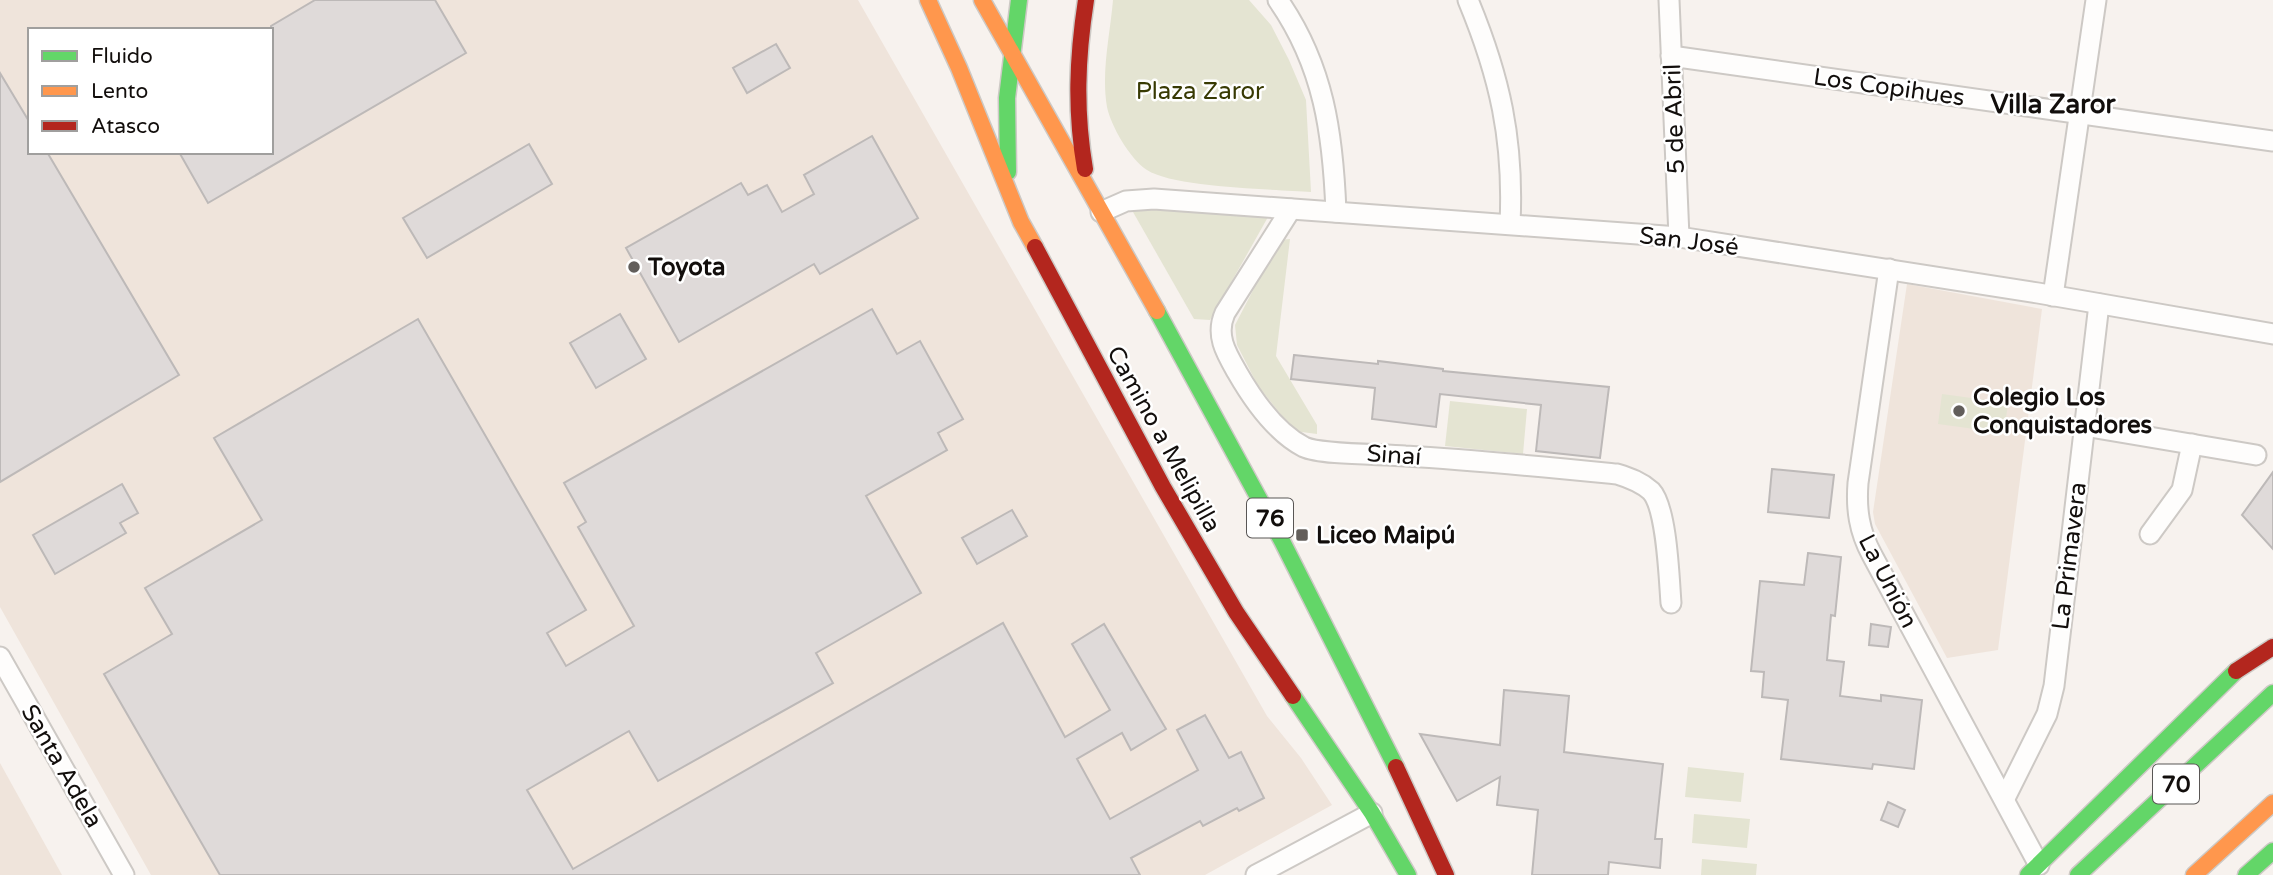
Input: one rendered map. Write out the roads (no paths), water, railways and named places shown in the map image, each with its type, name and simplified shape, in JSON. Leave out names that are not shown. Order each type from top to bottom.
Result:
[{"type":"main road","name":"Camino a Melipilla","points":[[928,0],[974,104],[1010,197],[1184,526],[1236,612],[1372,813],[1408,875]]},
{"type":"main road","name":"76","points":[[982,0],[1297,567],[1377,727],[1446,875]]},
{"type":"main road","points":[[1010,197],[1007,121],[1019,0]]},
{"type":"main road","points":[[1086,0],[1075,93],[1089,190]]},
{"type":"main road","points":[[2034,870],[2236,671],[2273,647]]},
{"type":"main road","name":"70","points":[[2078,875],[2273,693]]},
{"type":"main road","points":[[2194,875],[2273,803]]},
{"type":"main road","points":[[2246,875],[2273,851]]},
{"type":"street","points":[[1279,0],[1303,43],[1324,100],[1334,153],[1336,212]]},
{"type":"street","points":[[1468,0],[1493,68],[1506,120],[1512,171],[1510,224]]},
{"type":"street","name":"5 de Abril","points":[[1669,0],[1679,237]]},
{"type":"street","points":[[2053,296],[2096,0]]},
{"type":"street","name":"Los Copihues","points":[[1671,56],[2273,141]]},
{"type":"street","name":"San José","points":[[1101,212],[1126,201],[1154,199],[1679,237],[1889,269],[2273,334]]},
{"type":"street","name":"Sinaí","points":[[1291,209],[1225,313],[1221,329],[1223,344],[1237,373],[1275,424],[1294,440],[1314,450],[1436,457],[1617,474],[1637,480],[1653,493],[1661,508],[1671,603]]},
{"type":"street","name":"La Unión","points":[[1889,269],[1858,483],[1861,530],[1872,555],[2005,798],[2034,870]]},
{"type":"street","name":"La Primavera","points":[[2005,798],[2047,714],[2054,686],[2099,304]]},
{"type":"street","points":[[2084,426],[2256,455]]},
{"type":"street","points":[[2150,534],[2182,490],[2192,444]]},
{"type":"street","name":"Santa Adela","points":[[0,657],[124,875]]},
{"type":"street","points":[[1255,875],[1372,813]]},
{"type":"place","name":"Toyota","points":[[634,267]]},
{"type":"place","name":"Colegio Los Conquistadores","points":[[1959,411]]},
{"type":"place","name":"Liceo Maipú","points":[[1302,535]]},
{"type":"district","name":"Villa Zaror","points":[[2053,104]]},
{"type":"park label","name":"Plaza Zaror","points":[[1200,91]]}]
